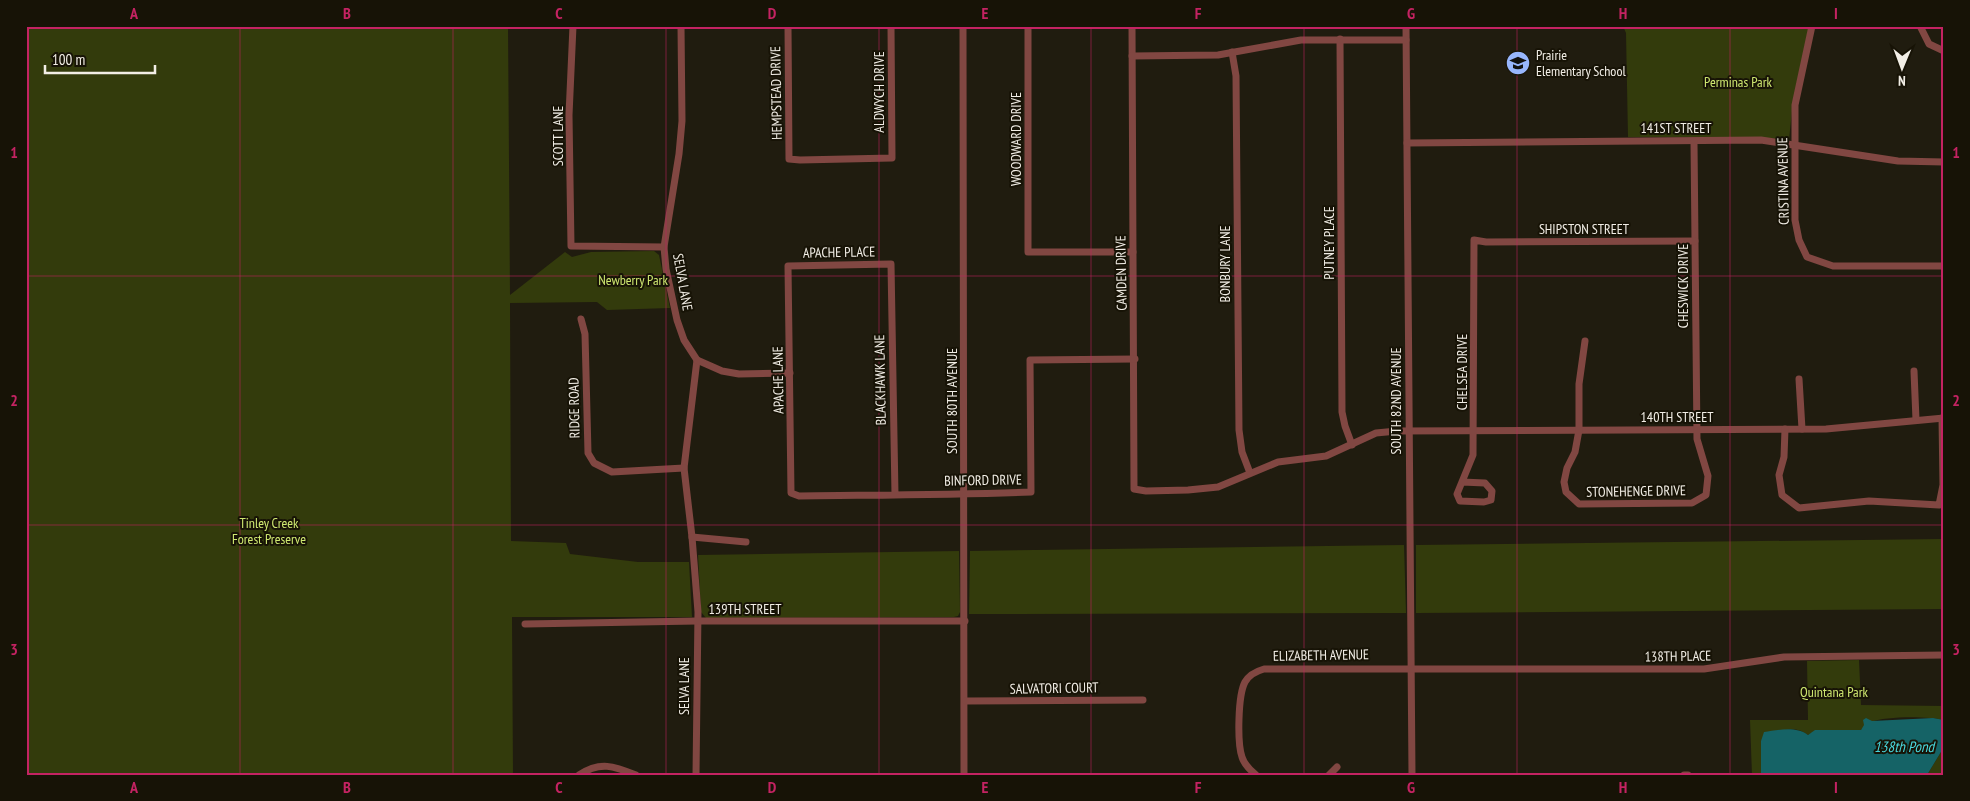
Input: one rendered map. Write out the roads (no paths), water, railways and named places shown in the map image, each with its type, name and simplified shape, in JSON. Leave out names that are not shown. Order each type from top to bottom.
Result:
[{"type":"street","name":"SCOTT LANE","points":[[573,26],[569,115],[571,246],[664,246]]},
{"type":"street","name":"SELVA LANE","points":[[681,26],[682,121],[678,161],[664,246],[666,269],[677,320],[684,340],[697,360],[684,468],[692,537],[697,621],[696,775]]},
{"type":"street","name":"HEMPSTEAD DRIVE","points":[[788,26],[789,159],[892,158]]},
{"type":"street","name":"ALDWYCH DRIVE","points":[[891,26],[892,158]]},
{"type":"street","name":"SOUTH 80TH AVENUE","points":[[963,26],[966,701],[964,775]]},
{"type":"street","name":"WOODWARD DRIVE","points":[[1028,26],[1028,252],[1133,252]]},
{"type":"street","name":"CAMDEN DRIVE","points":[[1132,26],[1135,359],[1134,489],[1146,491],[1208,488],[1230,483],[1250,473]]},
{"type":"street","name":"SOUTH 82ND AVENUE","points":[[1406,26],[1412,775]]},
{"type":"street","name":"CRISTINA AVENUE","points":[[1812,26],[1795,105],[1795,220],[1799,240],[1807,257],[1833,266],[1944,266]]},
{"type":"street","points":[[1920,26],[1929,44],[1944,51]]},
{"type":"street","name":"PUTNEY PLACE","points":[[1340,39],[1342,412],[1352,445]]},
{"type":"street","points":[[1132,56],[1199,56],[1301,40],[1406,40]]},
{"type":"street","name":"BONBURY LANE","points":[[1232,52],[1236,76],[1239,430],[1242,452],[1250,473]]},
{"type":"street","name":"141ST STREET","points":[[1407,143],[1761,140],[1898,161],[1944,162]]},
{"type":"street","name":"CHESWICK DRIVE","points":[[1694,142],[1696,429]]},
{"type":"street","name":"SHIPSTON STREET","points":[[1474,240],[1486,242],[1695,241]]},
{"type":"street","name":"CHELSEA DRIVE","points":[[1462,482],[1486,484],[1492,492],[1491,500],[1484,502],[1460,501],[1457,494],[1473,454],[1474,240]]},
{"type":"street","name":"APACHE PLACE","points":[[788,266],[890,264]]},
{"type":"street","name":"BLACKHAWK LANE","points":[[890,264],[896,495]]},
{"type":"street","name":"APACHE LANE","points":[[788,266],[791,493]]},
{"type":"street","name":"RIDGE ROAD","points":[[581,319],[585,334],[588,453],[591,458],[602,468],[612,472],[684,468]]},
{"type":"street","points":[[1579,430],[1579,384],[1585,341]]},
{"type":"street","name":"BINFORD DRIVE","points":[[791,493],[799,496],[1031,492],[1030,360],[1135,359]]},
{"type":"street","points":[[697,360],[731,372],[790,373]]},
{"type":"street","points":[[1914,372],[1916,420]]},
{"type":"street","points":[[1799,379],[1802,429]]},
{"type":"street","points":[[1785,429],[1784,457],[1779,475],[1782,495],[1799,508],[1869,501],[1939,505],[1943,485],[1943,418]]},
{"type":"street","name":"140TH STREET","points":[[1409,430],[1802,429],[1846,428],[1943,418]]},
{"type":"street","name":"STONEHENGE DRIVE","points":[[1579,430],[1575,452],[1567,468],[1564,482],[1566,492],[1579,504],[1692,503],[1706,495],[1708,476],[1696,439],[1696,429]]},
{"type":"street","points":[[1250,473],[1278,462],[1326,456],[1376,433],[1409,430]]},
{"type":"street","points":[[692,537],[746,542]]},
{"type":"street","name":"139TH STREET","points":[[525,624],[697,621],[965,621]]},
{"type":"street","name":"138TH PLACE","points":[[1412,669],[1704,669],[1784,657],[1944,655]]},
{"type":"street","name":"ELIZABETH AVENUE","points":[[1256,775],[1244,762],[1241,751],[1241,695],[1246,682],[1253,674],[1270,668],[1412,669]]},
{"type":"street","name":"SALVATORI COURT","points":[[966,701],[1143,700]]},
{"type":"street","points":[[579,775],[594,766],[615,766],[636,775]]},
{"type":"street","points":[[1329,775],[1337,767]]},
{"type":"water","name":"138th Pond","points":[[1866,718],[1872,721],[1933,718],[1944,720],[1944,747],[1927,775],[1761,775],[1761,741],[1764,732],[1798,730],[1808,735],[1815,730],[1861,730],[1864,725],[1863,720]]},
{"type":"place","name":"Prairie Elementary School","points":[[1518,63]]},
{"type":"park label","name":"Perminas Park","points":[[1738,82]]},
{"type":"park label","name":"Newberry Park","points":[[633,280]]},
{"type":"park label","name":"Tinley Creek Forest Preserve","points":[[269,532]]},
{"type":"park label","name":"Quintana Park","points":[[1834,692]]}]
